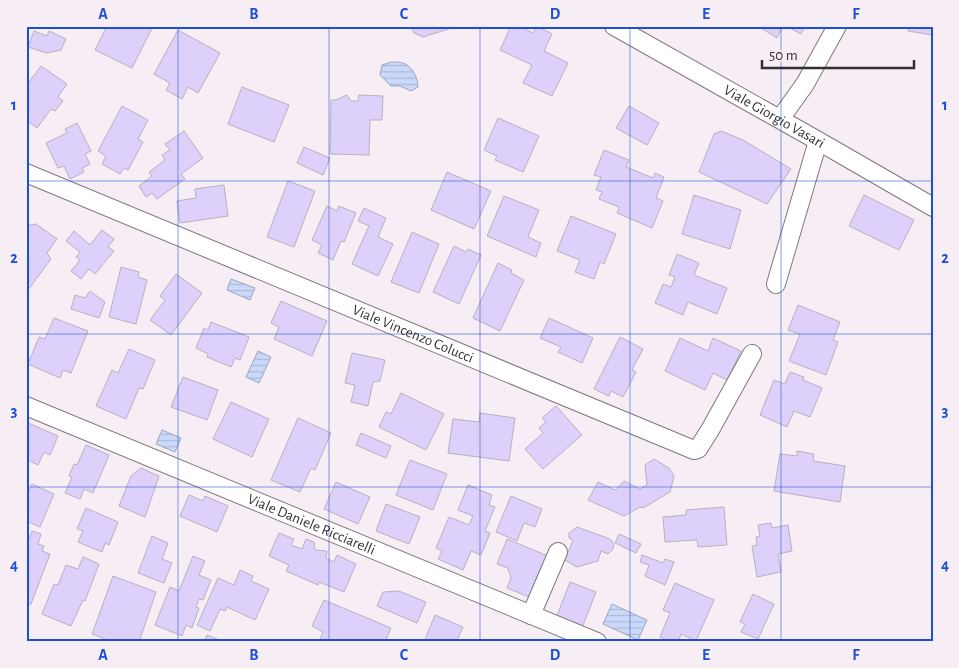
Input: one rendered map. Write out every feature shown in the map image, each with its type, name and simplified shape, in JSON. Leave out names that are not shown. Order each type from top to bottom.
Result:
[{"type":"street","name":"Viale Giorgio Vasari","points":[[614,26],[933,207]]},
{"type":"street","points":[[780,119],[805,84],[837,26]]},
{"type":"street","points":[[776,284],[818,141]]},
{"type":"street","name":"Viale Vincenzo Colucci","points":[[26,173],[696,450],[710,430],[752,354]]},
{"type":"street","name":"Viale Daniele Ricciarelli","points":[[26,406],[597,642]]},
{"type":"street","points":[[531,615],[558,552]]},
{"type":"water","points":[[391,62],[403,63],[410,67],[416,77],[418,87],[411,91],[400,86],[391,86],[380,75],[382,65]]},
{"type":"water","points":[[231,279],[255,288],[250,300],[227,290]]},
{"type":"water","points":[[258,351],[271,357],[259,383],[246,377]]},
{"type":"water","points":[[162,430],[181,438],[175,452],[156,444]]},
{"type":"water","points":[[612,604],[647,620],[638,640],[603,624]]},
{"type":"building","points":[[107,26],[153,26],[132,68],[95,50]]},
{"type":"building","points":[[411,26],[458,26],[423,37],[414,33]]},
{"type":"building","points":[[511,26],[519,26],[533,33],[537,26],[552,34],[544,51],[568,63],[552,96],[523,83],[532,65],[500,50]]},
{"type":"building","points":[[758,26],[783,26],[777,38]]},
{"type":"building","points":[[786,26],[805,26],[801,34]]},
{"type":"building","points":[[909,26],[933,26],[933,35],[908,31]]},
{"type":"building","points":[[178,30],[220,53],[198,93],[188,87],[182,99],[166,90],[170,83],[154,74]]},
{"type":"building","points":[[34,31],[47,36],[49,31],[66,39],[61,50],[47,53],[28,47]]},
{"type":"building","points":[[41,66],[67,84],[58,97],[63,101],[55,111],[51,109],[37,128],[26,120],[26,95],[29,91],[26,86]]},
{"type":"building","points":[[242,87],[289,105],[274,142],[228,124]]},
{"type":"building","points":[[347,95],[351,101],[358,101],[359,95],[383,96],[382,120],[370,120],[369,155],[330,154],[331,100]]},
{"type":"building","points":[[122,106],[148,120],[138,139],[143,142],[128,170],[124,168],[120,174],[102,164],[106,156],[98,151]]},
{"type":"building","points":[[629,106],[659,123],[647,145],[616,128]]},
{"type":"building","points":[[498,118],[539,136],[523,172],[495,160],[497,156],[484,150]]},
{"type":"building","points":[[77,123],[91,151],[85,154],[90,164],[82,168],[84,172],[70,179],[64,166],[58,168],[46,143],[67,133],[65,129]]},
{"type":"building","points":[[184,131],[203,158],[181,174],[185,179],[157,199],[152,193],[146,197],[139,186],[152,176],[149,172],[165,160],[162,155],[170,150],[165,144]]},
{"type":"building","points":[[721,131],[743,140],[791,169],[767,204],[699,172],[714,134]]},
{"type":"building","points":[[304,147],[330,158],[323,175],[297,163]]},
{"type":"building","points":[[604,150],[629,160],[626,167],[653,178],[655,173],[664,177],[656,198],[663,201],[652,228],[617,213],[619,207],[599,199],[602,192],[596,190],[601,177],[594,175]]},
{"type":"building","points":[[447,172],[491,191],[474,229],[431,210]]},
{"type":"building","points":[[288,181],[315,191],[294,247],[267,237]]},
{"type":"building","points":[[224,185],[228,216],[180,223],[177,201],[196,198],[195,189]]},
{"type":"building","points":[[694,195],[741,210],[730,249],[682,234]]},
{"type":"building","points":[[864,195],[914,220],[899,250],[849,226]]},
{"type":"building","points":[[504,196],[539,210],[528,237],[541,243],[536,257],[487,236]]},
{"type":"building","points":[[327,206],[337,211],[339,206],[356,213],[344,242],[341,241],[333,260],[318,253],[322,245],[312,240]]},
{"type":"building","points":[[364,208],[386,218],[378,237],[393,244],[378,276],[352,264],[369,226],[358,221]]},
{"type":"building","points":[[571,216],[616,234],[604,264],[600,262],[594,279],[575,272],[580,260],[557,251]]},
{"type":"building","points":[[36,224],[57,239],[47,253],[51,259],[28,290],[26,288],[26,230],[29,225]]},
{"type":"building","points":[[102,230],[114,239],[108,247],[114,251],[95,274],[89,269],[81,279],[71,271],[80,260],[76,257],[80,252],[66,241],[74,231],[90,245]]},
{"type":"building","points":[[412,232],[439,244],[419,293],[391,282]]},
{"type":"building","points":[[454,246],[466,252],[468,249],[481,255],[459,304],[433,292]]},
{"type":"building","points":[[677,254],[699,263],[694,275],[727,288],[717,314],[688,302],[683,315],[655,303],[663,284],[671,287],[675,277],[669,275]]},
{"type":"building","points":[[498,263],[512,270],[511,273],[524,280],[500,331],[473,318]]},
{"type":"building","points":[[121,267],[139,272],[138,277],[147,280],[136,324],[109,317]]},
{"type":"building","points":[[176,274],[202,293],[171,335],[150,320],[165,300],[160,296]]},
{"type":"building","points":[[90,291],[105,302],[99,318],[71,309],[75,295],[85,298]]},
{"type":"building","points":[[281,301],[327,321],[312,356],[274,339],[279,327],[271,323]]},
{"type":"building","points":[[798,305],[840,322],[833,340],[838,342],[826,375],[789,361],[800,334],[788,330]]},
{"type":"building","points":[[54,318],[88,331],[71,373],[63,370],[60,378],[28,364],[39,337],[45,339]]},
{"type":"building","points":[[549,318],[593,338],[582,363],[558,352],[561,347],[540,338]]},
{"type":"building","points":[[211,322],[249,337],[240,360],[235,358],[231,367],[207,357],[208,354],[196,348],[204,328],[208,330]]},
{"type":"building","points":[[620,337],[643,349],[632,370],[636,372],[623,397],[611,391],[609,396],[594,389]]},
{"type":"building","points":[[680,338],[708,351],[713,338],[741,351],[727,380],[713,373],[705,390],[665,371]]},
{"type":"building","points":[[129,349],[155,360],[143,389],[139,388],[126,419],[96,406],[112,370],[118,373]]},
{"type":"building","points":[[352,353],[385,360],[380,381],[373,382],[368,406],[351,402],[355,385],[345,383]]},
{"type":"building","points":[[790,372],[804,377],[803,380],[822,388],[810,417],[794,411],[787,427],[760,415],[774,380],[785,384]]},
{"type":"building","points":[[183,377],[218,390],[207,420],[171,407]]},
{"type":"building","points":[[401,393],[444,414],[426,450],[379,427],[386,412],[391,414]]},
{"type":"building","points":[[231,402],[269,419],[252,457],[213,439]]},
{"type":"building","points":[[556,406],[582,435],[543,469],[525,449],[543,433],[539,428],[546,422],[542,418]]},
{"type":"building","points":[[480,413],[515,418],[509,461],[448,453],[453,419],[479,422]]},
{"type":"building","points":[[298,418],[331,433],[315,470],[311,468],[300,492],[271,480]]},
{"type":"building","points":[[26,422],[58,436],[50,455],[44,452],[38,465],[26,459]]},
{"type":"building","points":[[361,433],[391,446],[386,458],[356,445]]},
{"type":"building","points":[[86,445],[109,455],[93,493],[84,489],[80,499],[65,493],[72,477],[69,476],[74,464],[77,465]]},
{"type":"building","points":[[797,451],[814,454],[813,461],[845,466],[840,502],[774,491],[780,454],[797,456]]},
{"type":"building","points":[[654,459],[669,468],[674,476],[670,492],[643,508],[640,507],[624,516],[588,500],[598,482],[615,490],[624,481],[640,489],[647,485],[645,465]]},
{"type":"building","points":[[410,460],[447,474],[433,510],[396,495]]},
{"type":"building","points":[[141,468],[159,476],[145,517],[119,506],[131,476]]},
{"type":"building","points":[[336,482],[370,497],[358,524],[324,509]]},
{"type":"building","points":[[32,484],[54,494],[40,527],[26,521],[26,498]]},
{"type":"building","points":[[468,485],[492,495],[489,505],[495,507],[485,531],[490,533],[481,555],[471,551],[463,570],[438,559],[442,551],[436,548],[449,517],[469,525],[473,516],[458,510]]},
{"type":"building","points":[[189,495],[203,501],[205,496],[228,506],[217,532],[180,516]]},
{"type":"building","points":[[511,496],[542,509],[535,527],[524,523],[517,541],[496,532]]},
{"type":"building","points":[[386,504],[420,517],[409,544],[376,531]]},
{"type":"building","points":[[724,507],[727,545],[698,547],[697,540],[665,542],[663,517],[686,515],[686,510]]},
{"type":"building","points":[[86,508],[118,522],[109,545],[105,543],[102,552],[78,542],[83,531],[77,529]]},
{"type":"building","points":[[771,523],[772,528],[788,525],[792,551],[778,554],[781,572],[757,577],[752,546],[757,545],[756,537],[760,536],[758,525]]},
{"type":"building","points":[[577,527],[610,539],[614,544],[613,549],[608,554],[601,551],[598,561],[577,567],[565,560],[573,540],[569,538],[569,533]]},
{"type":"building","points":[[32,531],[41,534],[38,544],[44,546],[42,551],[50,554],[31,604],[26,605],[26,545]]},
{"type":"building","points":[[279,533],[294,539],[291,545],[302,549],[306,539],[314,542],[315,550],[327,551],[326,558],[334,562],[337,555],[356,564],[344,592],[319,582],[318,585],[286,571],[289,565],[269,556]]},
{"type":"building","points":[[619,534],[641,544],[636,553],[615,543]]},
{"type":"building","points":[[152,536],[168,543],[162,559],[172,563],[164,583],[138,573]]},
{"type":"building","points":[[507,539],[548,556],[531,598],[507,588],[511,578],[508,568],[497,564]]},
{"type":"building","points":[[642,555],[663,563],[665,559],[674,562],[665,585],[645,576],[649,565],[640,562]]},
{"type":"building","points":[[193,556],[205,561],[199,575],[211,580],[203,600],[199,599],[196,607],[199,608],[192,628],[186,625],[182,636],[155,625],[170,587],[179,591]]},
{"type":"building","points":[[83,557],[99,564],[85,601],[83,600],[71,626],[42,614],[54,584],[58,585],[66,565],[78,569]]},
{"type":"building","points":[[240,570],[253,576],[251,581],[269,589],[255,620],[227,607],[225,611],[220,609],[210,631],[197,625],[218,578],[234,585]]},
{"type":"building","points":[[113,576],[156,592],[139,642],[113,642],[92,634]]},
{"type":"building","points":[[570,582],[596,592],[582,628],[556,618]]},
{"type":"building","points":[[675,583],[714,600],[696,641],[681,634],[678,642],[670,642],[660,637],[670,613],[663,610]]},
{"type":"building","points":[[399,591],[426,602],[417,623],[377,606],[383,592]]},
{"type":"building","points":[[753,594],[774,604],[758,639],[741,632],[745,624],[740,622]]},
{"type":"building","points":[[324,600],[391,628],[385,642],[319,642],[323,632],[312,626]]},
{"type":"building","points":[[435,615],[463,627],[456,642],[424,642]]},
{"type":"building","points":[[207,635],[224,642],[204,642]]}]
